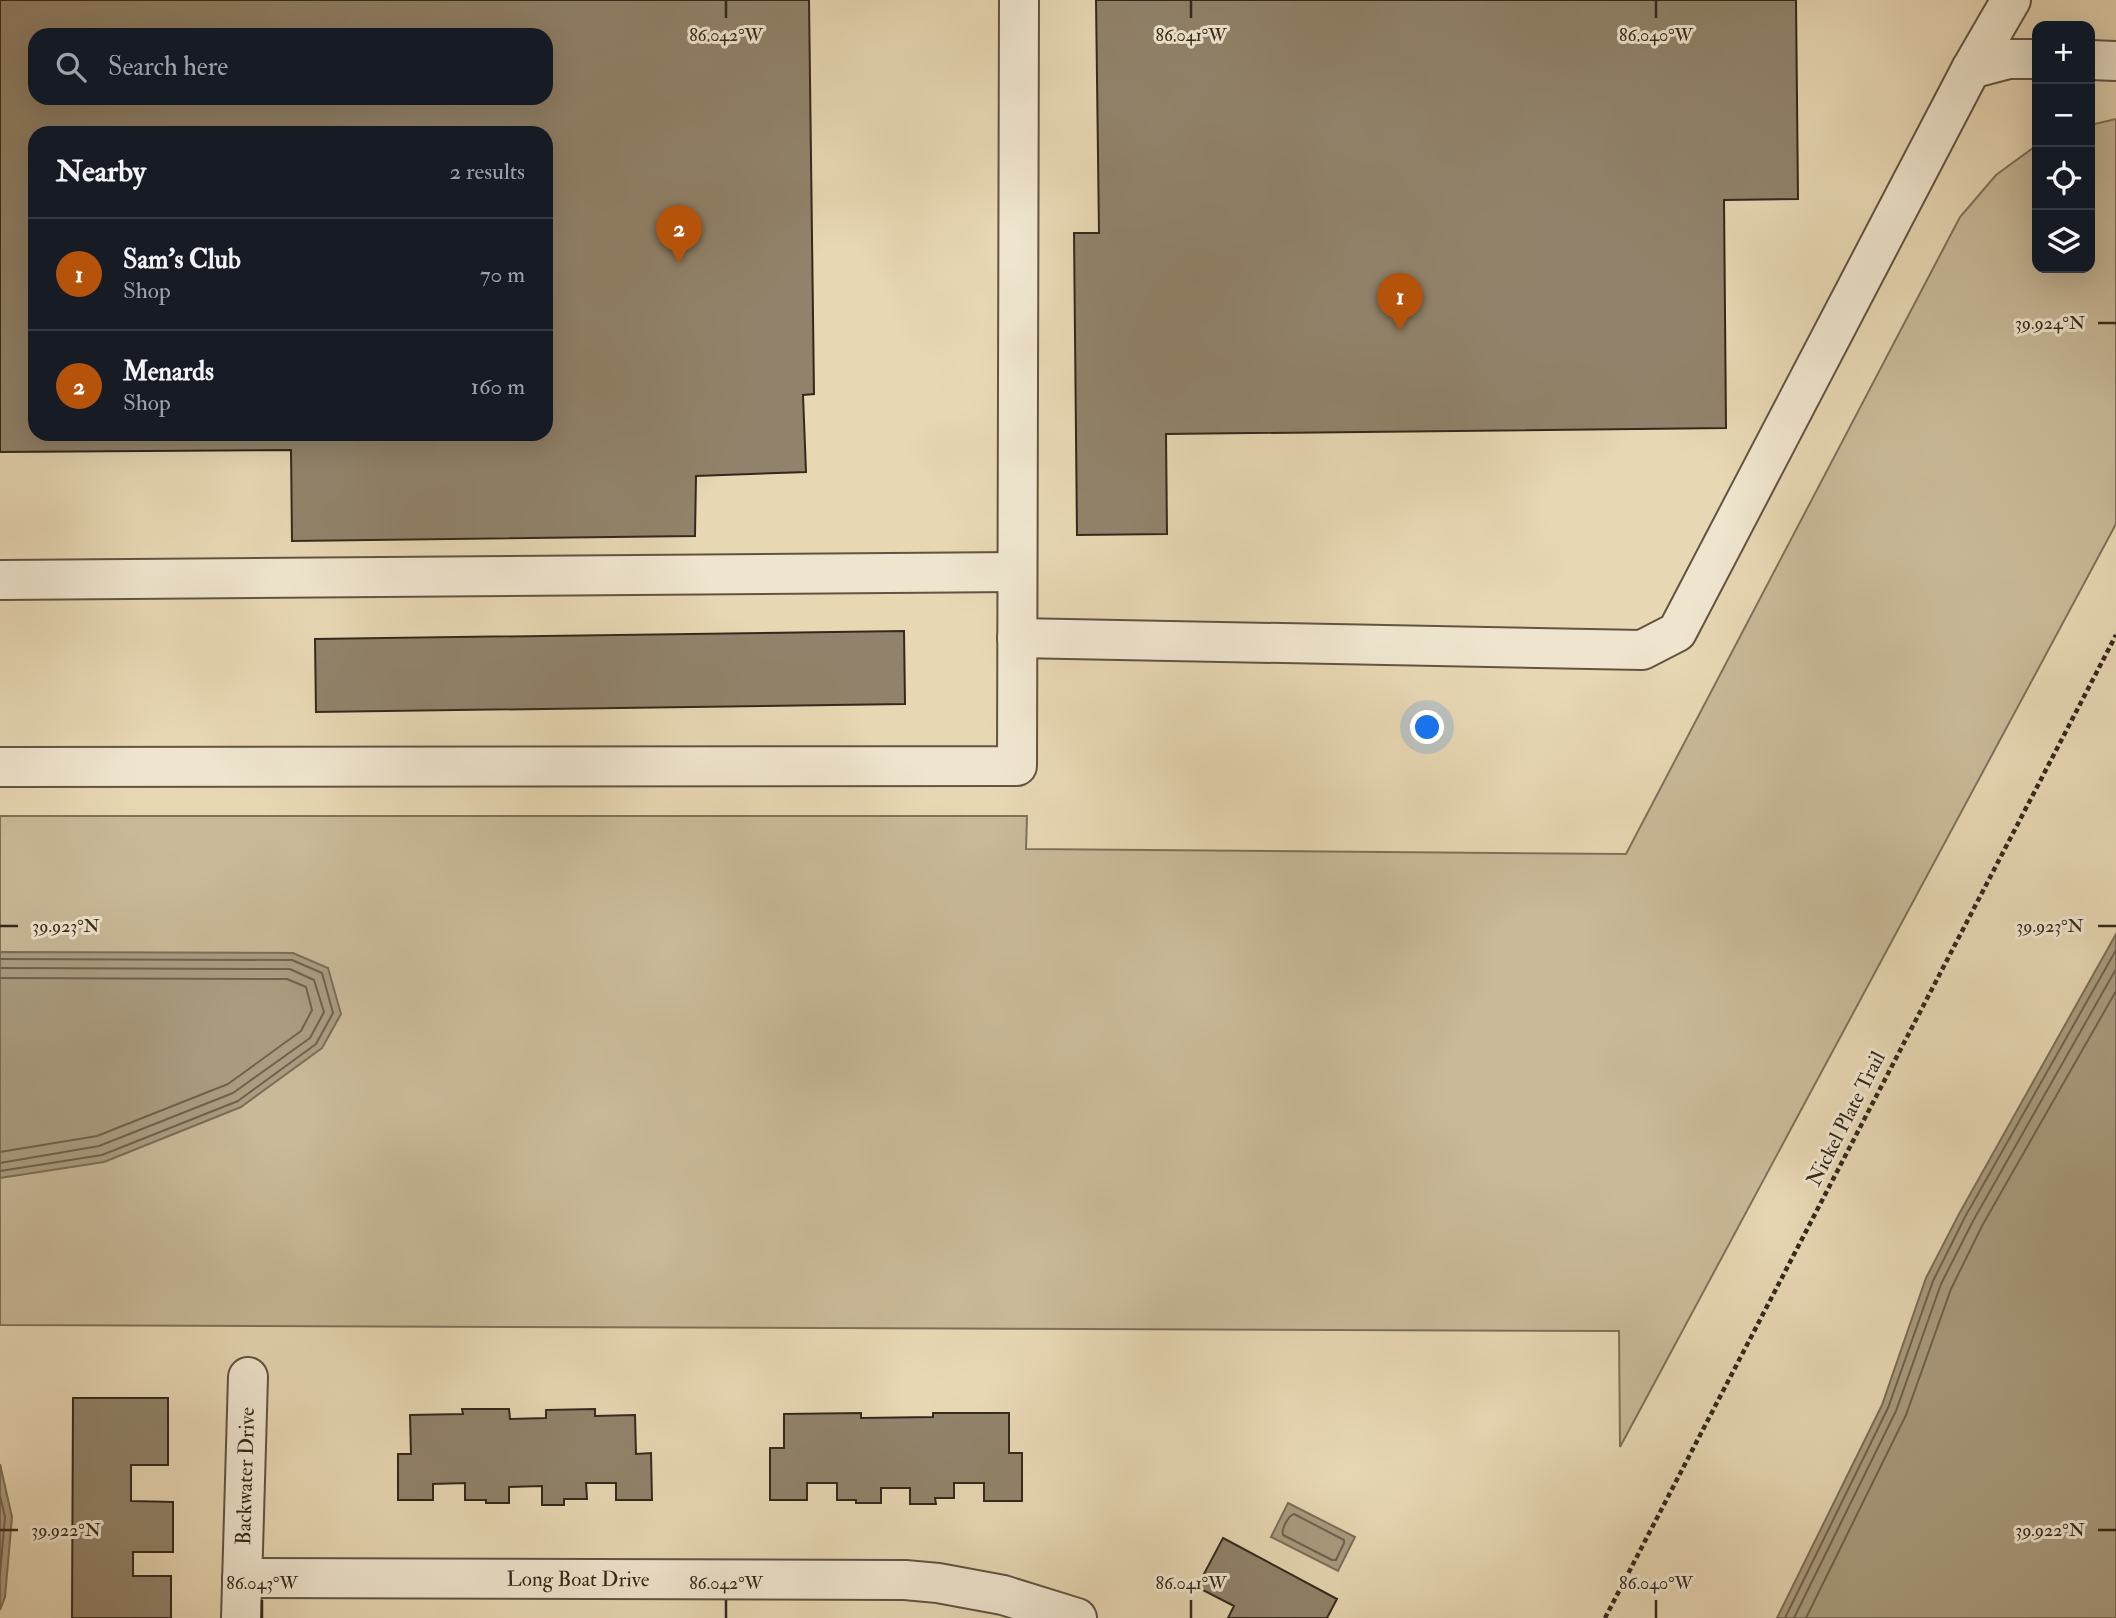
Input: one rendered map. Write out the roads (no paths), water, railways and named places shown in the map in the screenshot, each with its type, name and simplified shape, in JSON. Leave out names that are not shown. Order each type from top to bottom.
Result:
[{"type":"street","points":[[0,767],[1017,766],[1019,0]]},
{"type":"street","points":[[1017,638],[1642,650],[1677,632],[2001,8]]},
{"type":"street","points":[[1971,69],[2009,59],[2032,60]]},
{"type":"street","points":[[2095,60],[2116,61]]},
{"type":"street","points":[[0,580],[1017,572]]},
{"type":"street","name":"Backwater Drive","points":[[241,1618],[248,1377]]},
{"type":"street","name":"Long Boat Drive","points":[[242,1578],[905,1580],[1003,1595],[1077,1618]]},
{"type":"water","points":[[2116,934],[2116,1618],[1777,1618],[1882,1405],[1926,1278]]},
{"type":"water","points":[[0,952],[293,953],[328,968],[341,1014],[322,1048],[241,1107],[104,1162],[0,1178]]},
{"type":"water","points":[[0,1464],[12,1517],[5,1597],[0,1610]]},
{"type":"water","points":[[1288,1503],[1355,1537],[1338,1571],[1271,1537]]},
{"type":"place","name":"Menards","points":[[679,263]]},
{"type":"place","name":"Sam's Club","points":[[1400,331]]}]
